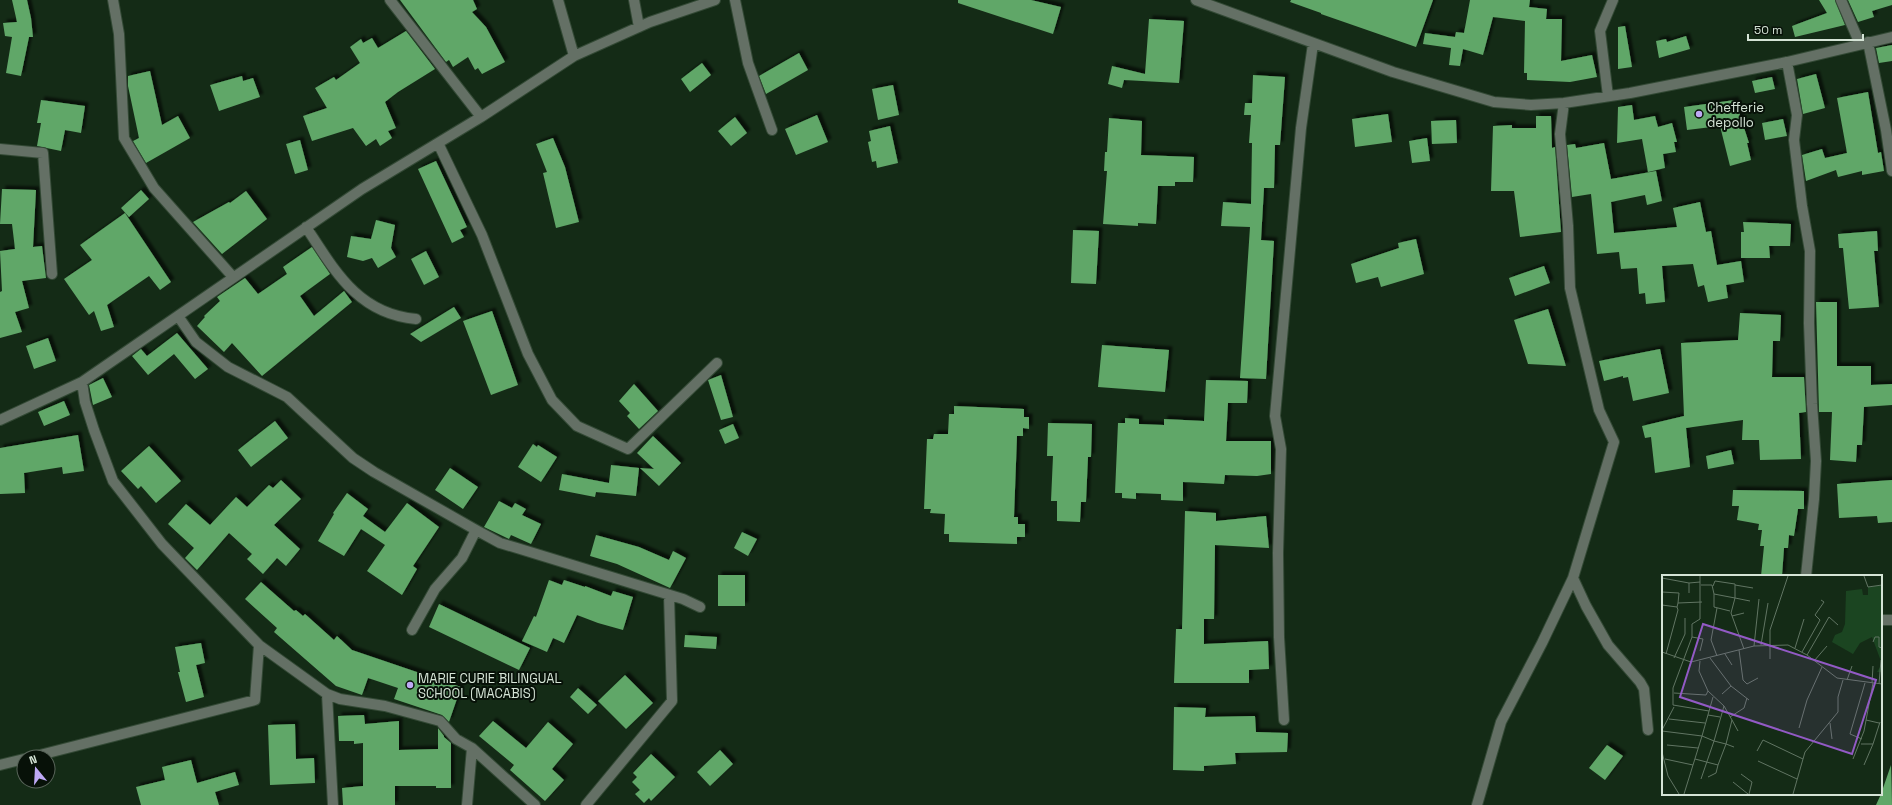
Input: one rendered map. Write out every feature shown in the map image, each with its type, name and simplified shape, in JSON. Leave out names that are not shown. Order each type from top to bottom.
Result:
[{"type":"street","points":[[113,0],[119,34],[124,138],[154,188],[233,277]]},
{"type":"street","points":[[390,0],[481,118]]},
{"type":"street","points":[[558,0],[574,56]]},
{"type":"street","points":[[634,0],[639,26]]},
{"type":"street","points":[[0,420],[82,382],[362,189],[481,118],[574,56],[639,26],[715,0]]},
{"type":"street","points":[[735,0],[748,63],[772,130]]},
{"type":"street","points":[[1196,0],[1218,4],[1313,44],[1393,72],[1494,102],[1531,105],[1564,103],[1608,96],[1787,62],[1892,37]]},
{"type":"street","points":[[1608,96],[1600,32],[1613,0]]},
{"type":"street","points":[[1841,0],[1864,43],[1886,130],[1892,171]]},
{"type":"street","points":[[1284,720],[1278,629],[1278,553],[1281,449],[1275,416],[1275,402],[1301,128],[1313,44]]},
{"type":"street","points":[[1787,62],[1797,116],[1794,140],[1802,206],[1810,252],[1809,323],[1816,461],[1814,499],[1806,575]]},
{"type":"street","points":[[1476,805],[1501,722],[1542,643],[1573,578],[1614,442],[1599,410],[1570,288],[1568,226],[1560,134],[1564,103]]},
{"type":"street","points":[[438,143],[482,235],[528,354],[552,400],[577,426],[628,450],[717,363]]},
{"type":"street","points":[[0,149],[43,153],[52,274]]},
{"type":"street","points":[[306,227],[345,283],[371,306],[401,318],[416,319]]},
{"type":"street","points":[[178,316],[196,342],[228,367],[287,396],[353,458],[396,485],[476,530],[500,542],[517,548],[669,595],[700,607]]},
{"type":"street","points":[[82,382],[85,402],[113,481],[162,544],[259,645],[327,694],[340,699],[385,706],[440,721],[456,739],[472,748],[535,805]]},
{"type":"street","points":[[412,630],[436,590],[462,558],[476,530]]},
{"type":"street","points":[[1573,578],[1586,606],[1608,645],[1640,682],[1644,689],[1648,730]]},
{"type":"street","points":[[586,805],[672,701],[669,595]]},
{"type":"street","points":[[56,751],[255,700],[259,645]]},
{"type":"street","points":[[327,694],[333,805]]},
{"type":"street","points":[[467,805],[472,748]]},
{"type":"street","points":[[0,765],[16,761]]},
{"type":"building","points":[[12,0],[27,0],[31,18],[33,37],[29,37],[21,76],[6,73],[12,37],[5,36],[3,23],[17,22]]},
{"type":"building","points":[[400,0],[473,0],[477,9],[472,12],[486,27],[505,62],[482,74],[478,68],[475,70],[468,57],[453,67],[449,60],[446,62]]},
{"type":"building","points":[[958,0],[1031,0],[1061,7],[1053,34],[958,3]]},
{"type":"building","points":[[1291,0],[1433,0],[1416,47],[1321,14],[1290,2]]},
{"type":"building","points":[[1470,0],[1530,0],[1529,7],[1547,9],[1546,19],[1562,19],[1561,61],[1592,55],[1597,77],[1570,82],[1527,80],[1527,73],[1524,73],[1525,21],[1493,17],[1483,55],[1463,49],[1460,66],[1449,65],[1451,48],[1423,44],[1425,33],[1455,37],[1456,32],[1464,33]]},
{"type":"building","points":[[1819,0],[1835,0],[1845,25],[1795,37],[1792,26],[1827,13]]},
{"type":"building","points":[[1848,0],[1892,0],[1892,5],[1872,11],[1874,17],[1858,22]]},
{"type":"building","points":[[1149,19],[1184,21],[1179,83],[1124,80],[1122,88],[1108,84],[1112,66],[1145,74]]},
{"type":"building","points":[[1625,26],[1632,67],[1618,69],[1618,27]]},
{"type":"building","points":[[406,31],[435,69],[385,102],[396,128],[388,131],[392,138],[380,146],[376,139],[366,146],[353,128],[312,141],[303,116],[327,108],[315,88],[334,77],[336,80],[360,63],[350,47],[361,39],[363,43],[372,38],[378,48]]},
{"type":"building","points":[[1686,36],[1690,49],[1659,58],[1656,41],[1666,39],[1667,42]]},
{"type":"building","points":[[1892,45],[1892,61],[1879,63],[1876,48]]},
{"type":"building","points":[[799,53],[808,70],[766,94],[759,76]]},
{"type":"building","points":[[702,63],[711,75],[690,92],[681,79]]},
{"type":"building","points":[[150,71],[162,125],[178,116],[190,138],[146,163],[133,141],[139,138],[128,86],[128,76]]},
{"type":"building","points":[[1816,74],[1825,108],[1803,114],[1797,79]]},
{"type":"building","points":[[1253,75],[1285,77],[1280,145],[1275,145],[1274,188],[1264,188],[1261,240],[1274,241],[1266,379],[1240,378],[1250,227],[1221,226],[1223,202],[1251,204],[1252,143],[1249,143],[1251,115],[1244,115],[1245,103],[1252,103]]},
{"type":"building","points":[[242,76],[243,81],[253,78],[260,97],[219,111],[210,85]]},
{"type":"building","points":[[1772,77],[1775,89],[1755,93],[1752,81]]},
{"type":"building","points":[[893,85],[899,115],[878,120],[872,89]]},
{"type":"building","points":[[1868,92],[1878,153],[1881,152],[1884,171],[1862,175],[1862,171],[1838,177],[1836,170],[1806,181],[1802,155],[1822,149],[1825,158],[1847,153],[1837,98]]},
{"type":"building","points":[[41,100],[85,106],[81,133],[65,130],[61,151],[37,146],[41,123],[37,123]]},
{"type":"building","points":[[1735,100],[1749,143],[1747,143],[1751,160],[1730,166],[1720,126],[1687,130],[1684,107]]},
{"type":"building","points":[[1632,105],[1634,120],[1655,116],[1658,127],[1672,123],[1677,142],[1674,142],[1676,152],[1663,154],[1665,168],[1648,172],[1642,139],[1617,143],[1618,107]]},
{"type":"building","points":[[1388,114],[1392,142],[1355,147],[1352,119]]},
{"type":"building","points":[[817,115],[828,142],[796,155],[785,129]]},
{"type":"building","points":[[1536,116],[1551,116],[1552,148],[1555,147],[1561,232],[1520,237],[1514,191],[1491,191],[1493,126],[1512,125],[1512,128],[1536,128]]},
{"type":"building","points":[[735,117],[747,133],[731,146],[718,131]]},
{"type":"building","points":[[1109,118],[1142,121],[1141,155],[1194,157],[1193,182],[1175,182],[1175,186],[1158,186],[1156,224],[1138,223],[1138,226],[1103,224],[1107,171],[1104,171],[1105,152],[1107,152]]},
{"type":"building","points":[[1783,119],[1787,136],[1765,140],[1762,123]]},
{"type":"building","points":[[1456,120],[1457,143],[1432,144],[1431,121]]},
{"type":"building","points":[[890,126],[898,163],[877,168],[876,161],[872,162],[868,142],[871,141],[869,131]]},
{"type":"building","points":[[553,138],[565,167],[579,222],[556,228],[543,173],[547,172],[536,144]]},
{"type":"building","points":[[1427,138],[1430,161],[1412,163],[1409,141]]},
{"type":"building","points":[[300,140],[308,170],[295,174],[286,144]]},
{"type":"building","points":[[1604,143],[1611,179],[1656,171],[1662,201],[1647,205],[1645,195],[1611,202],[1614,233],[1677,227],[1673,208],[1700,202],[1706,232],[1711,231],[1717,265],[1741,261],[1744,282],[1726,285],[1728,298],[1708,302],[1704,285],[1698,287],[1693,264],[1662,266],[1665,302],[1646,304],[1645,293],[1639,294],[1637,268],[1621,269],[1619,252],[1597,254],[1591,194],[1572,197],[1567,145],[1575,144],[1576,148]]},
{"type":"building","points":[[436,161],[467,227],[460,230],[464,237],[452,243],[418,169]]},
{"type":"building","points":[[2,189],[36,190],[33,247],[42,246],[46,278],[22,281],[29,308],[15,312],[22,332],[0,338],[0,292],[2,291],[0,251],[15,249],[12,224],[0,224]]},
{"type":"building","points":[[141,190],[149,199],[129,217],[121,208]]},
{"type":"building","points":[[246,191],[267,219],[222,254],[193,222],[229,202],[230,203]]},
{"type":"building","points":[[125,213],[171,282],[160,290],[149,276],[107,305],[114,327],[101,331],[94,311],[89,315],[64,279],[92,260],[80,245]]},
{"type":"building","points":[[376,220],[395,225],[391,248],[396,257],[378,268],[372,258],[363,261],[347,257],[351,236],[371,239]]},
{"type":"building","points":[[1743,222],[1791,224],[1790,246],[1769,246],[1770,258],[1741,258],[1741,232],[1744,232]]},
{"type":"building","points":[[1073,230],[1099,231],[1096,284],[1071,283]]},
{"type":"building","points":[[1877,231],[1878,251],[1874,251],[1879,307],[1849,309],[1843,248],[1839,248],[1838,234]]},
{"type":"building","points":[[1416,239],[1424,274],[1381,287],[1378,277],[1356,283],[1351,264],[1399,248],[1398,243]]},
{"type":"building","points":[[312,247],[330,274],[300,296],[314,316],[344,291],[352,302],[262,376],[232,343],[224,352],[197,326],[205,317],[204,316],[220,301],[217,297],[245,278],[258,294],[287,274],[283,267]]},
{"type":"building","points":[[426,251],[439,277],[424,285],[411,259]]},
{"type":"building","points":[[1544,266],[1550,283],[1515,296],[1509,278]]},
{"type":"building","points":[[1816,302],[1837,302],[1837,366],[1871,366],[1871,385],[1892,384],[1892,405],[1864,407],[1862,445],[1857,445],[1856,462],[1830,460],[1832,412],[1819,412]]},
{"type":"building","points":[[454,307],[461,318],[421,342],[410,334]]},
{"type":"building","points":[[1548,309],[1566,366],[1528,364],[1514,320]]},
{"type":"building","points":[[492,311],[518,385],[491,395],[463,321]]},
{"type":"building","points":[[1740,313],[1781,315],[1780,341],[1773,341],[1772,377],[1804,377],[1806,412],[1799,413],[1801,459],[1760,460],[1759,440],[1742,440],[1743,420],[1686,428],[1690,467],[1655,473],[1651,437],[1645,438],[1642,426],[1684,416],[1681,343],[1738,340]]},
{"type":"building","points":[[177,333],[208,369],[195,379],[174,354],[148,375],[132,356],[141,349],[147,356]]},
{"type":"building","points":[[48,338],[56,361],[34,369],[26,346]]},
{"type":"building","points":[[1102,345],[1169,350],[1165,392],[1098,387]]},
{"type":"building","points":[[1660,349],[1669,393],[1633,401],[1628,377],[1623,378],[1623,376],[1604,381],[1599,361]]},
{"type":"building","points":[[721,375],[733,417],[721,420],[708,380]]},
{"type":"building","points":[[103,378],[112,397],[93,405],[89,385]]},
{"type":"building","points":[[1206,380],[1248,381],[1247,403],[1228,403],[1226,441],[1271,441],[1271,474],[1257,476],[1225,475],[1224,484],[1183,482],[1183,501],[1161,500],[1161,494],[1136,493],[1136,499],[1122,498],[1122,493],[1115,493],[1118,423],[1125,423],[1125,418],[1139,419],[1139,424],[1164,425],[1164,419],[1204,421]]},
{"type":"building","points":[[634,384],[658,411],[639,429],[627,416],[630,413],[619,401]]},
{"type":"building","points":[[64,401],[70,415],[44,426],[38,412]]},
{"type":"building","points":[[954,406],[1024,409],[1024,417],[1029,417],[1029,429],[1023,428],[1023,436],[1017,436],[1014,517],[1018,517],[1018,524],[1025,524],[1025,537],[1017,537],[1017,544],[949,542],[949,534],[944,534],[945,514],[930,513],[931,509],[924,509],[927,439],[933,439],[934,434],[948,434],[949,414],[954,414]]},
{"type":"building","points":[[275,421],[288,438],[251,467],[238,450]]},
{"type":"building","points":[[1048,423],[1092,424],[1091,457],[1088,457],[1086,502],[1081,502],[1080,522],[1057,521],[1057,501],[1051,501],[1053,456],[1047,456]]},
{"type":"building","points":[[733,424],[739,438],[725,444],[719,430]]},
{"type":"building","points":[[78,435],[84,471],[63,474],[62,467],[24,473],[25,493],[0,494],[0,448]]},
{"type":"building","points":[[653,436],[681,463],[659,486],[640,468],[654,469],[637,453]]},
{"type":"building","points":[[533,444],[537,447],[538,445],[557,457],[541,482],[518,467]]},
{"type":"building","points":[[149,446],[181,481],[156,503],[141,486],[138,489],[121,471]]},
{"type":"building","points":[[1731,450],[1734,464],[1708,469],[1706,456]]},
{"type":"building","points":[[611,465],[639,468],[636,496],[596,492],[595,497],[559,490],[562,474],[609,483]]},
{"type":"building","points":[[450,468],[478,487],[463,509],[435,490]]},
{"type":"building","points":[[281,480],[301,499],[274,525],[300,549],[286,566],[277,558],[263,574],[247,559],[252,554],[229,533],[197,570],[185,558],[194,548],[168,524],[186,504],[210,525],[236,497],[247,507],[269,485],[273,488]]},
{"type":"building","points":[[1892,480],[1892,522],[1878,523],[1877,516],[1839,518],[1837,484]]},
{"type":"building","points":[[1733,490],[1804,491],[1804,509],[1798,509],[1794,536],[1789,535],[1788,548],[1784,548],[1782,575],[1761,575],[1764,546],[1760,546],[1762,530],[1758,530],[1759,524],[1737,520],[1739,506],[1732,506]]},
{"type":"building","points":[[347,493],[368,509],[363,516],[385,532],[407,503],[439,527],[413,566],[417,569],[402,595],[367,571],[385,545],[361,529],[344,556],[318,541],[334,514],[333,513]]},
{"type":"building","points":[[499,501],[512,508],[515,503],[526,509],[522,515],[541,524],[531,544],[511,535],[509,539],[484,527]]},
{"type":"building","points":[[1185,511],[1216,513],[1216,521],[1266,516],[1269,548],[1215,545],[1214,619],[1204,619],[1204,644],[1268,641],[1269,669],[1249,670],[1249,683],[1174,683],[1176,629],[1182,629]]},
{"type":"building","points":[[742,532],[757,539],[748,556],[734,548]]},
{"type":"building","points":[[596,535],[639,547],[669,560],[673,551],[686,558],[670,588],[617,564],[590,556]]},
{"type":"building","points":[[718,575],[745,575],[745,606],[718,606]]},
{"type":"building","points":[[549,580],[562,585],[564,580],[611,596],[613,591],[633,597],[623,630],[577,615],[564,643],[553,638],[547,652],[522,641],[534,616],[536,617]]},
{"type":"building","points":[[261,582],[294,611],[296,610],[303,616],[305,614],[334,640],[337,636],[352,650],[461,687],[449,722],[442,715],[394,699],[398,688],[368,678],[362,695],[336,686],[274,632],[277,628],[245,599]]},
{"type":"building","points":[[439,604],[530,648],[519,670],[429,627]]},
{"type":"building","points":[[685,635],[717,637],[716,649],[684,647]]},
{"type":"building","points":[[201,643],[205,663],[196,665],[204,697],[186,702],[178,672],[180,672],[175,647]]},
{"type":"building","points":[[625,675],[653,703],[626,729],[598,701]]},
{"type":"building","points":[[578,688],[597,705],[588,714],[570,697]]},
{"type":"building","points":[[1174,707],[1206,708],[1205,717],[1255,716],[1256,732],[1288,733],[1287,752],[1235,753],[1236,764],[1204,766],[1204,771],[1173,770]]},
{"type":"building","points":[[364,715],[365,724],[399,721],[399,750],[438,749],[438,728],[444,737],[451,743],[451,788],[436,788],[436,786],[395,786],[395,805],[343,805],[342,788],[363,786],[363,743],[354,744],[354,741],[339,741],[338,716]]},
{"type":"building","points":[[493,721],[526,748],[548,722],[573,744],[552,769],[564,780],[545,801],[510,770],[514,765],[479,736]]},
{"type":"building","points":[[295,724],[296,759],[314,758],[315,783],[270,785],[268,725]]},
{"type":"building","points":[[1607,745],[1623,756],[1605,780],[1589,768]]},
{"type":"building","points":[[720,750],[733,764],[710,786],[697,772]]},
{"type":"building","points":[[651,754],[675,777],[651,801],[649,798],[644,803],[635,794],[640,790],[632,782],[637,777],[633,773]]},
{"type":"building","points":[[191,760],[197,783],[235,772],[239,785],[215,792],[219,805],[141,805],[136,787],[165,780],[162,767]]},
{"type":"building","points":[[1891,765],[1892,805],[1876,805],[1881,795],[1882,795]]},
{"type":"place","name":"Chefferie depollo","points":[[1699,114]]},
{"type":"place","name":"MARIE CURIE BILINGUAL SCHOOL (MACABIS)","points":[[410,685]]}]
